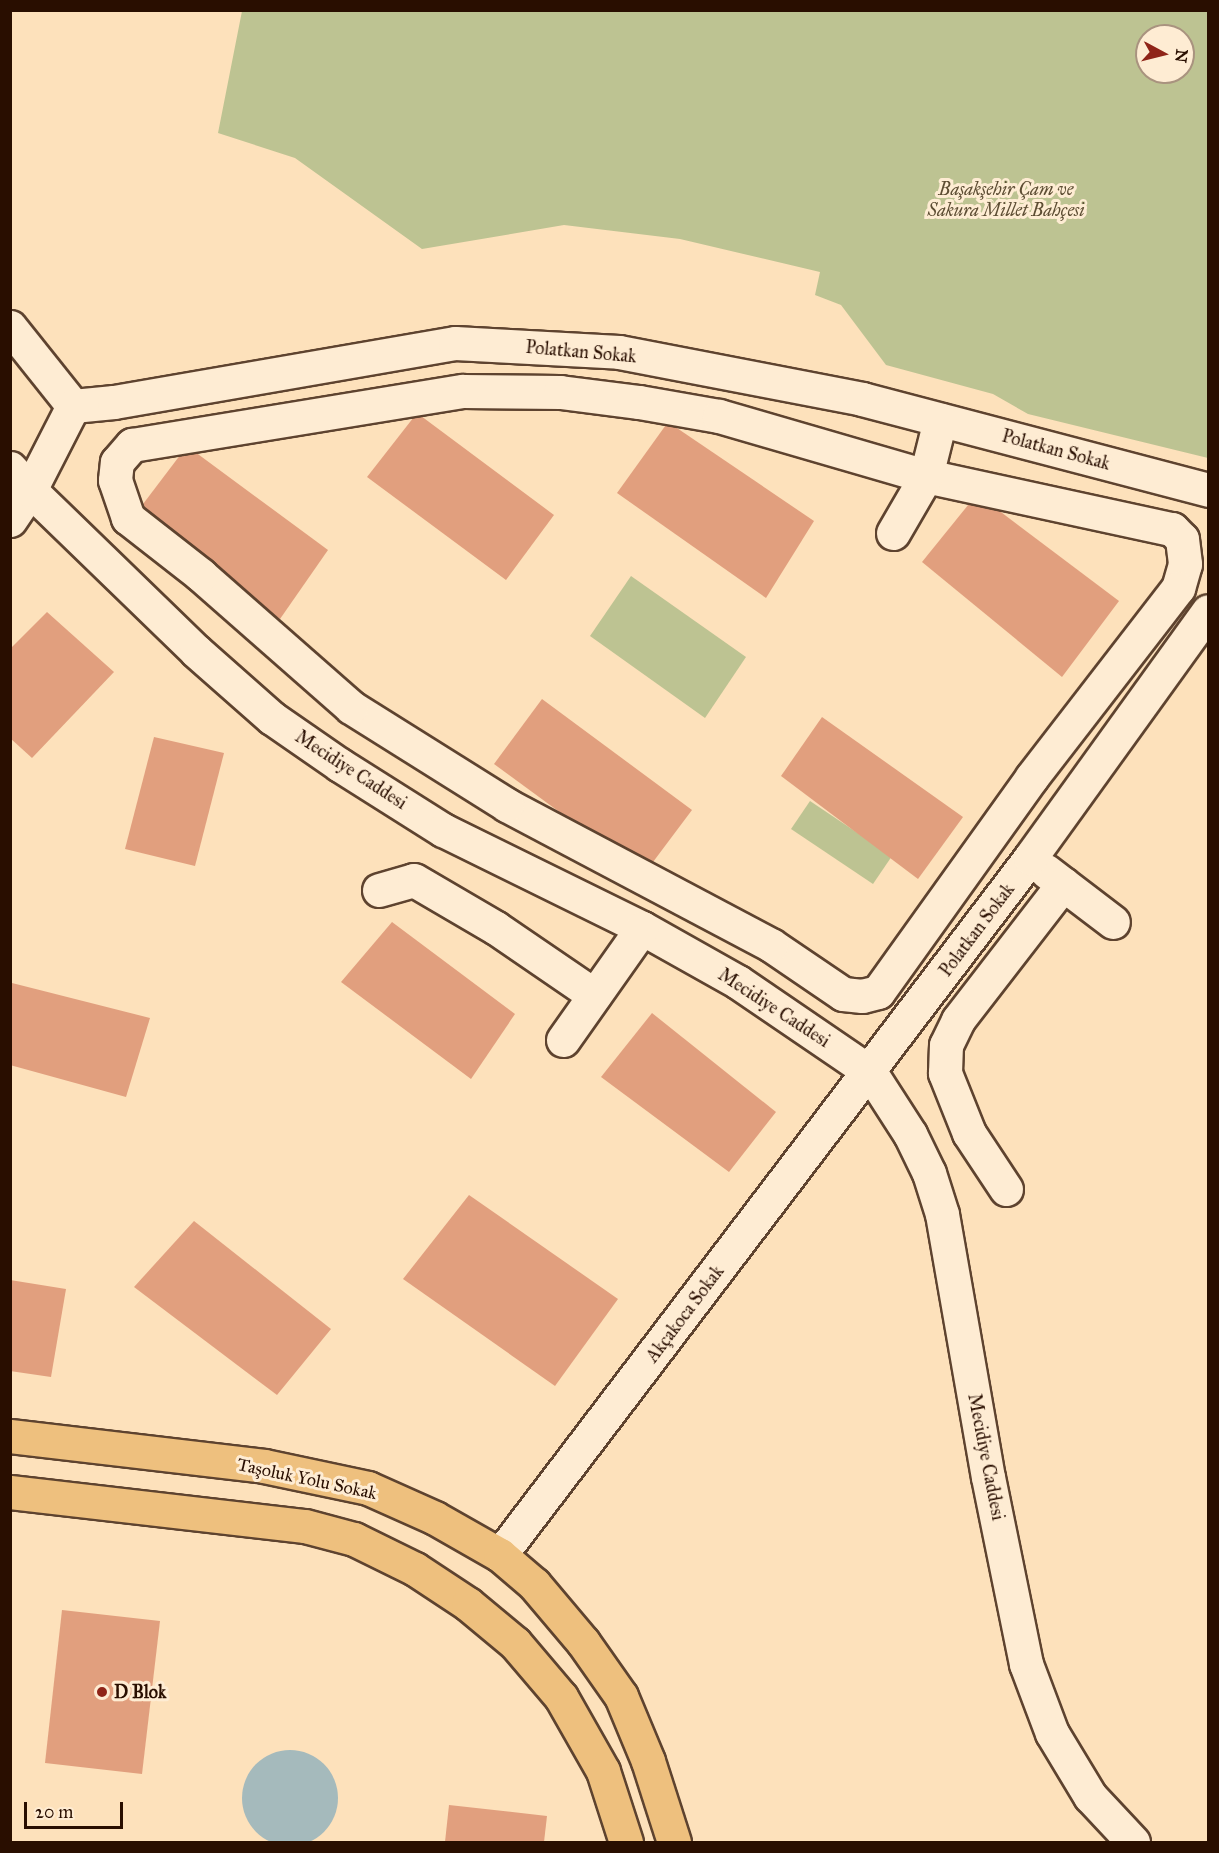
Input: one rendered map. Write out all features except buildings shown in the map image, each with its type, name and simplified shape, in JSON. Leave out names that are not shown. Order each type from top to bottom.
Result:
[{"type":"main road","name":"Taşoluk Yolu Sokak","points":[[10,1436],[264,1466],[368,1488],[435,1518],[500,1555],[534,1584],[583,1642],[621,1696],[648,1761],[674,1842]]},
{"type":"main road","points":[[10,1492],[305,1526],[354,1539],[415,1569],[468,1604],[515,1643],[561,1697],[603,1771],[626,1842]]},
{"type":"street","points":[[10,327],[73,406],[20,479],[10,520]]},
{"type":"street","name":"Polatkan Sokak","points":[[73,406],[114,402],[455,343],[619,352],[862,399],[1209,490]]},
{"type":"street","points":[[463,391],[560,392],[639,402],[719,416],[926,476],[1173,529],[1182,539],[1185,564],[1178,588],[1032,777],[878,992],[862,996],[843,994],[771,945],[507,805],[351,706],[201,574],[128,518],[115,480],[117,462],[132,445],[463,391]]},
{"type":"street","points":[[893,533],[926,476],[940,420]]},
{"type":"street","name":"Mecidiye Caddesi","points":[[20,479],[196,651],[272,718],[340,765],[443,830],[642,928],[738,982],[870,1072],[910,1134],[929,1173],[942,1214],[988,1477],[1026,1664],[1053,1733],[1090,1796],[1133,1842]]},
{"type":"street","name":"Polatkan Sokak","points":[[870,1072],[1030,858],[1209,611]]},
{"type":"street","points":[[1030,858],[1113,922]]},
{"type":"street","points":[[379,890],[414,880],[496,928],[594,995]]},
{"type":"street","points":[[1006,1189],[969,1133],[945,1073],[946,1045],[958,1020],[1063,884]]},
{"type":"street","points":[[563,1040],[642,928]]},
{"type":"street","name":"Akçakoca Sokak","points":[[500,1555],[870,1072]]},
{"type":"green space","name":"Başakşehir Çam ve Sakura Millet Bahçesi","points":[[242,11],[1208,11],[1208,458],[1028,414],[993,394],[886,365],[841,305],[815,295],[820,272],[680,239],[564,225],[422,249],[295,158],[218,133]]},
{"type":"green space","points":[[631,576],[746,657],[705,718],[590,636]]},
{"type":"green space","points":[[810,801],[892,856],[873,884],[791,829]]},
{"type":"shaded area","points":[[290,1750],[308,1754],[324,1764],[334,1780],[338,1798],[334,1816],[324,1832],[308,1842],[290,1846],[272,1842],[256,1832],[246,1816],[242,1798],[246,1780],[256,1764],[272,1754]]},
{"type":"place","name":"D Blok","points":[[102,1692]]}]
